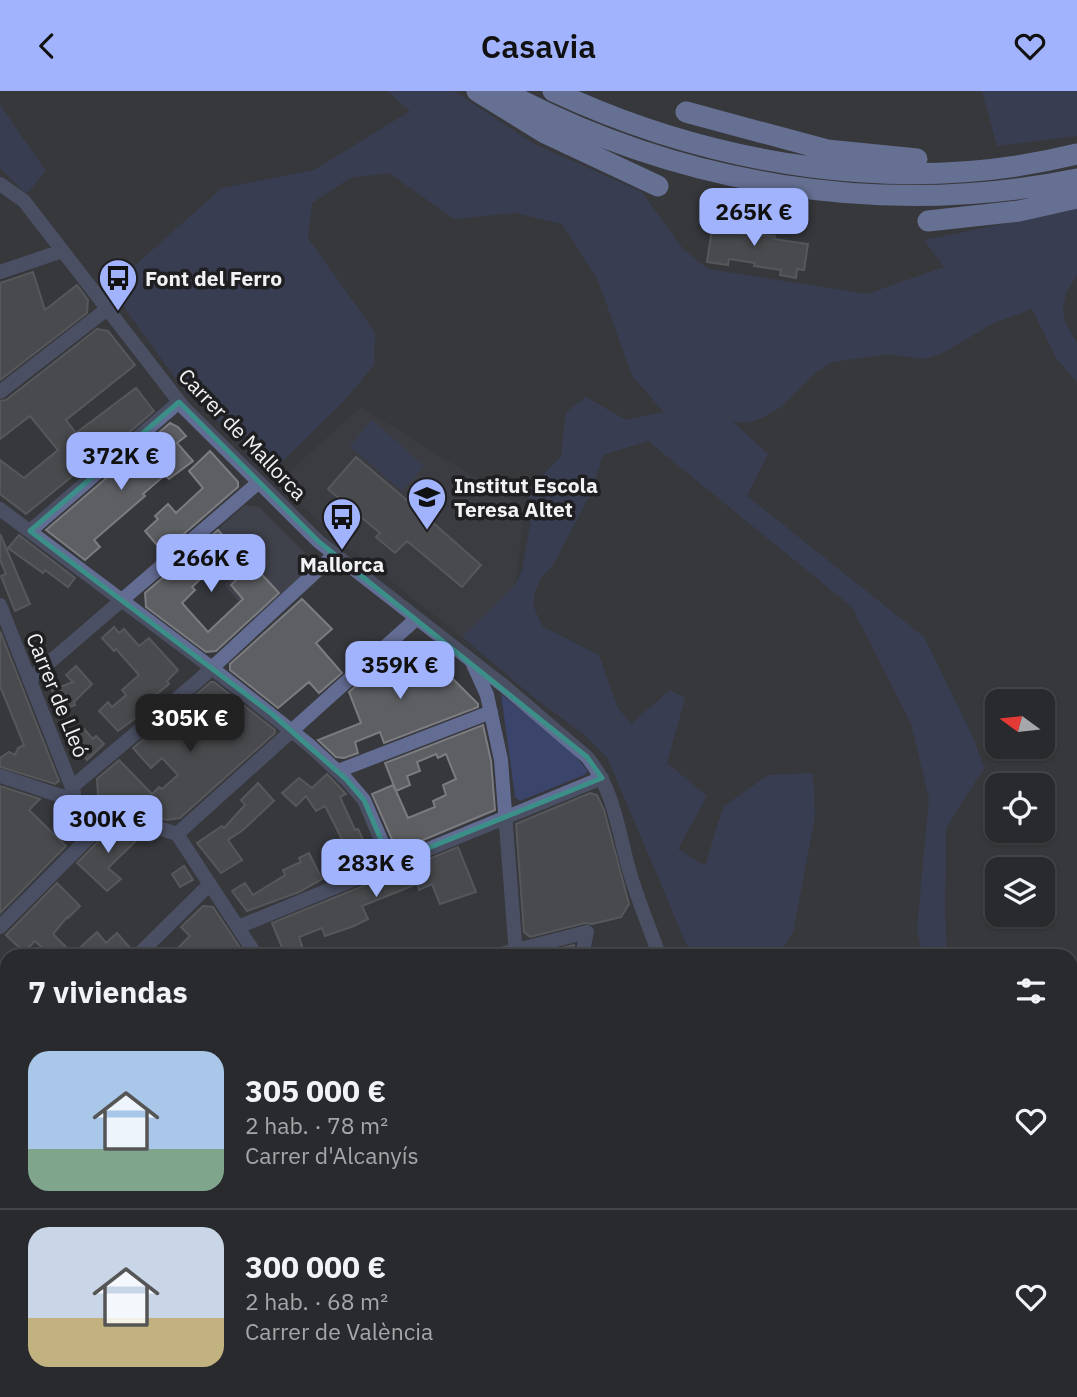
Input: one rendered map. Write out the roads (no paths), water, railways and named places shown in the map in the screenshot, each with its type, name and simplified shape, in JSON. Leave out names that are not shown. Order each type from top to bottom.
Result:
[{"type":"highway","points":[[477,91],[545,133],[658,186]]},
{"type":"highway","points":[[503,91],[558,119],[646,153],[735,177],[798,188],[863,194],[948,195],[1021,189],[1077,179]]},
{"type":"highway","points":[[553,91],[611,116],[681,140],[764,160],[826,169],[890,173],[952,172],[1016,166],[1075,155]]},
{"type":"highway","points":[[686,112],[799,143],[871,156],[954,160],[1075,155]]},
{"type":"highway","points":[[928,221],[1019,211],[1077,198]]},
{"type":"street","name":"Carrer de Mallorca","points":[[0,184],[24,201],[178,402],[319,542],[568,738],[587,757],[602,778],[621,835],[630,873],[657,949]]},
{"type":"street","points":[[0,272],[62,251]]},
{"type":"street","points":[[0,392],[107,309]]},
{"type":"street","points":[[30,531],[178,402]]},
{"type":"street","points":[[29,680],[259,482]]},
{"type":"street","points":[[0,509],[212,668],[338,771],[364,800],[391,863]]},
{"type":"street","points":[[74,794],[335,554]]},
{"type":"street","name":"Carrer de Lleó","points":[[0,605],[74,794]]},
{"type":"street","points":[[177,834],[416,619]]},
{"type":"street","points":[[472,663],[487,695],[501,760],[516,949]]},
{"type":"street","points":[[338,771],[491,712]]},
{"type":"street","points":[[0,776],[74,794],[114,812],[177,834],[252,949]]},
{"type":"street","points":[[238,927],[602,778]]},
{"type":"street","points":[[0,927],[114,812]]},
{"type":"street","points":[[144,949],[210,884]]},
{"type":"street","points":[[530,949],[587,932],[583,949]]},
{"type":"place","name":"Font del Ferro","points":[[118,312]]},
{"type":"place","name":"Institut Escola Teresa Altet","points":[[427,531]]},
{"type":"place","name":"Mallorca","points":[[342,551]]}]
